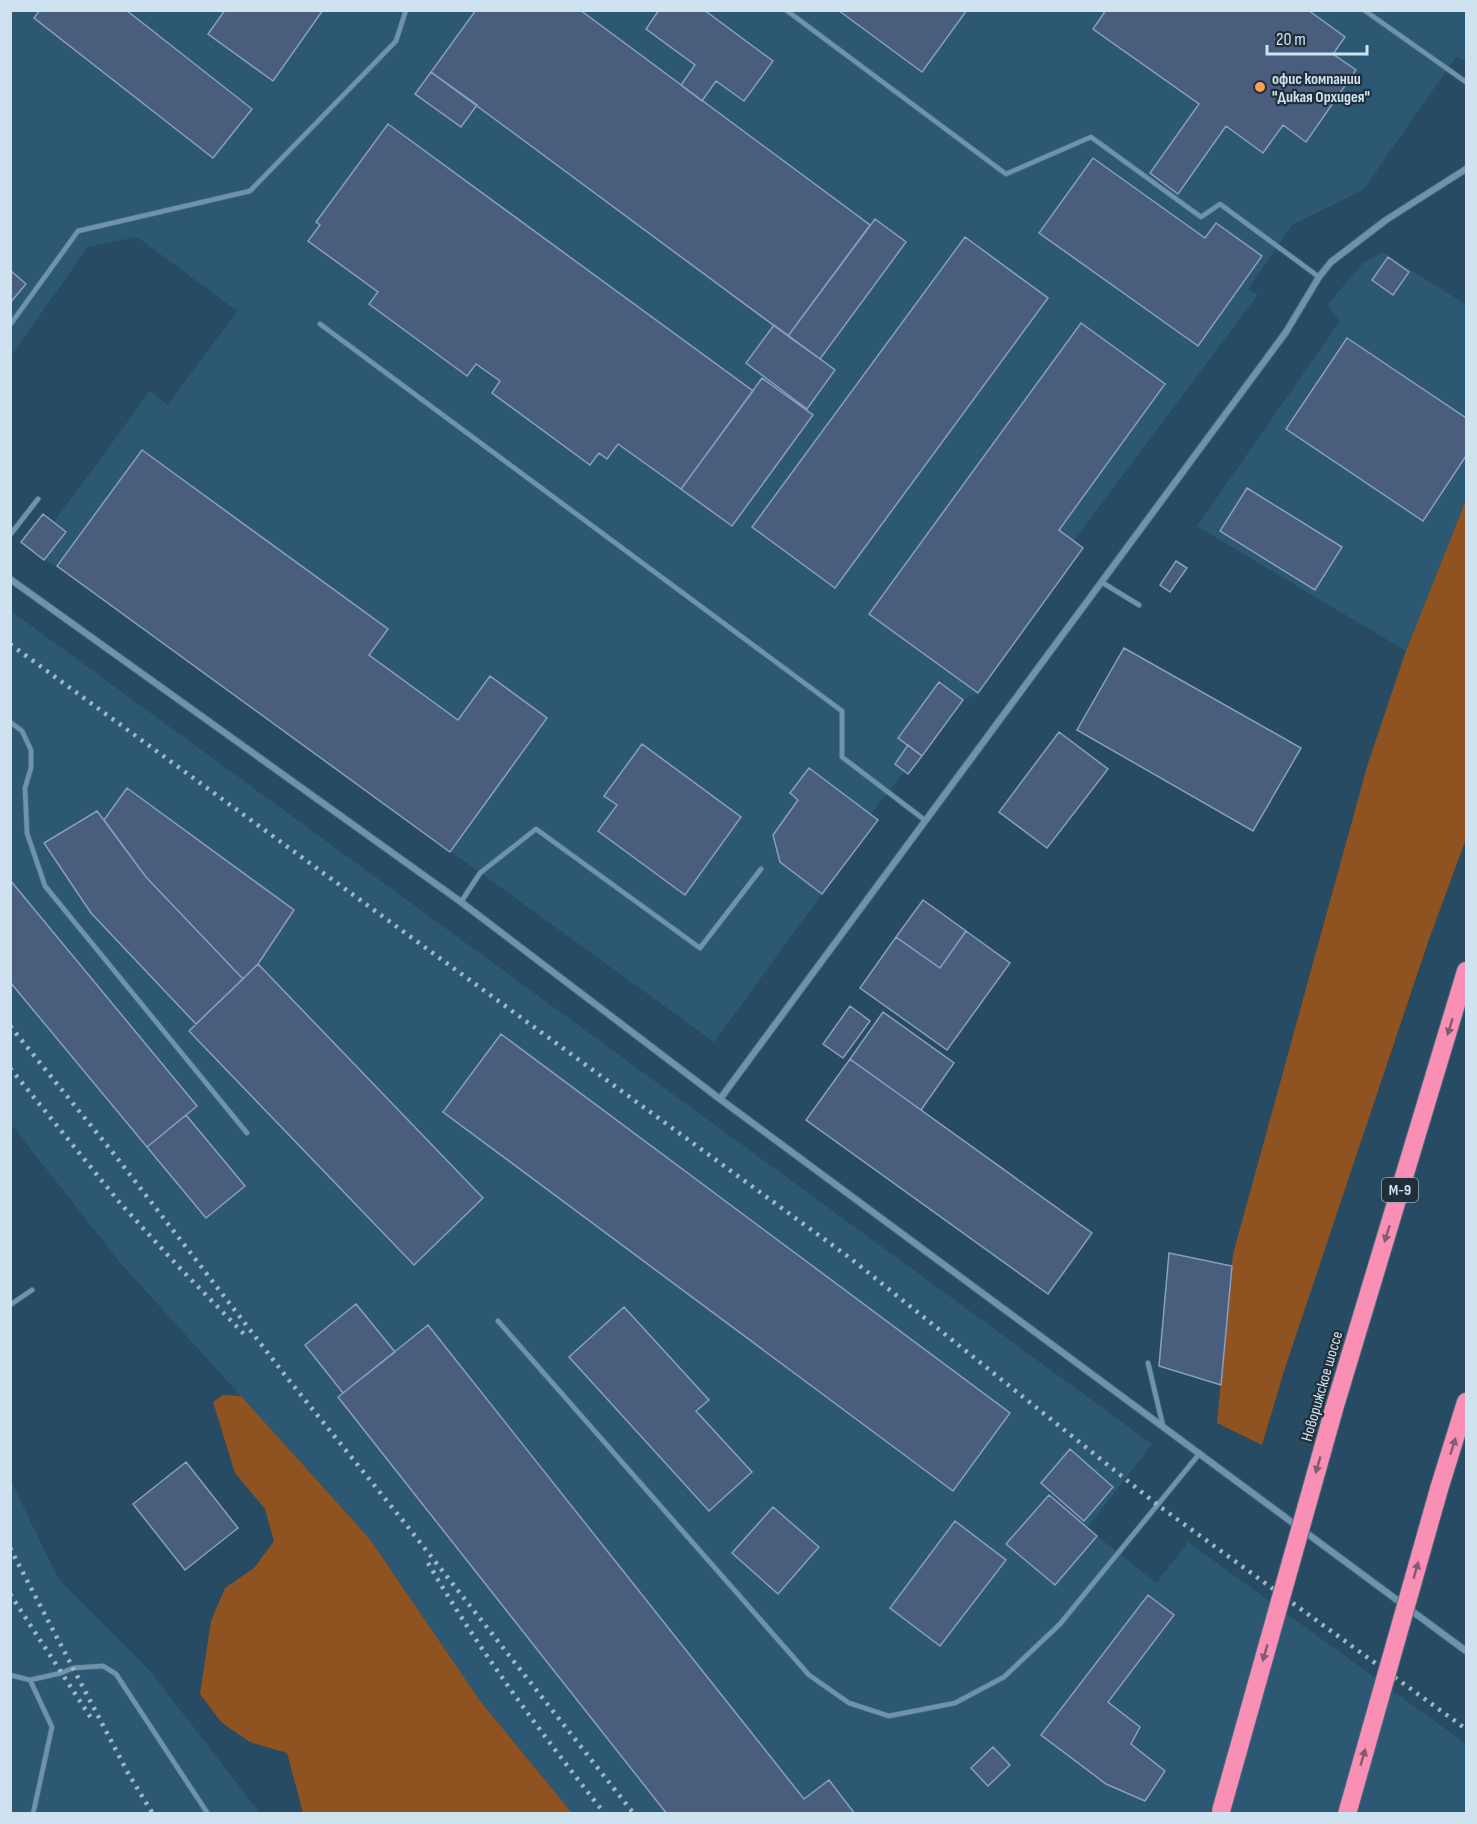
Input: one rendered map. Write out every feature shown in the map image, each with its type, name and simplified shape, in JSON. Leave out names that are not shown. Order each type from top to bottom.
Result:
[{"type":"highway","name":"Новорижское шоссе","points":[[1220,1814],[1334,1409],[1467,971]]},
{"type":"highway","points":[[1347,1814],[1439,1489],[1467,1402]]},
{"type":"street","points":[[720,1099],[1286,332],[1319,277],[1331,262],[1386,220],[1467,169]]},
{"type":"street","points":[[10,579],[461,902],[720,1099],[1467,1651]]},
{"type":"lane","points":[[10,325],[78,231],[250,191],[396,41],[406,10]]},
{"type":"lane","points":[[786,10],[1006,174],[1091,137],[1201,217],[1220,204],[1319,277]]},
{"type":"lane","points":[[1364,10],[1467,82]]},
{"type":"lane","points":[[320,324],[842,711],[842,757],[926,821]]},
{"type":"lane","points":[[10,535],[38,499]]},
{"type":"lane","points":[[1103,582],[1139,605]]},
{"type":"lane","points":[[10,722],[22,731],[31,750],[31,768],[25,788],[27,833],[45,886],[246,1133]]},
{"type":"lane","points":[[461,902],[480,873],[536,829],[700,948],[761,869]]},
{"type":"lane","points":[[10,1305],[32,1290]]},
{"type":"lane","points":[[498,1321],[809,1675],[849,1703],[889,1716],[955,1703],[1004,1677],[1060,1624],[1200,1453]]},
{"type":"lane","points":[[1148,1363],[1163,1426]]},
{"type":"lane","points":[[10,1675],[30,1680],[73,1668],[103,1666],[116,1674],[208,1814]]},
{"type":"lane","points":[[30,1680],[52,1727],[33,1814]]},
{"type":"shaded area","points":[[11,11],[1466,11],[1466,61],[1456,57],[1363,190],[1292,225],[1248,289],[1258,294],[1074,541],[1083,548],[978,693],[963,700],[908,774],[904,772],[871,814],[809,768],[790,793],[798,800],[773,835],[780,861],[822,894],[714,1042],[57,566],[44,560],[66,532],[54,522],[150,391],[168,405],[237,311],[137,237],[88,247],[11,356]]},
{"type":"shaded area","points":[[1383,252],[1466,305],[1466,500],[1406,651],[1197,526],[1340,321],[1327,305],[1364,262]]},
{"type":"shaded area","points":[[1466,500],[1466,839],[1428,942],[1284,1371],[1262,1445],[1217,1423],[1233,1254],[1368,763],[1406,651]]},
{"type":"shaded area","points":[[11,611],[1152,1444],[1087,1528],[1156,1583],[1188,1542],[1466,1744],[1466,1813],[572,1813],[481,1702],[369,1538],[117,1259],[11,1124]]},
{"type":"shaded area","points":[[223,1395],[241,1396],[369,1538],[481,1702],[572,1813],[303,1813],[287,1753],[250,1742],[222,1723],[200,1694],[211,1621],[225,1588],[254,1568],[274,1541],[265,1509],[235,1473],[213,1402]]},
{"type":"shaded area","points":[[10,1479],[59,1580],[150,1671],[260,1813],[11,1813]]},
{"type":"building","points":[[40,10],[126,10],[252,109],[213,158],[34,18]]},
{"type":"building","points":[[225,10],[323,10],[273,81],[208,34]]},
{"type":"building","points":[[476,10],[580,10],[870,225],[788,336],[431,72]]},
{"type":"building","points":[[659,10],[704,10],[773,61],[744,101],[716,81],[702,101],[681,85],[695,65],[646,29]]},
{"type":"building","points":[[838,10],[967,10],[922,72]]},
{"type":"building","name":"офис компании \"Дикая Орхидея\"","points":[[1106,10],[1308,10],[1345,37],[1333,54],[1356,70],[1306,142],[1283,125],[1263,153],[1226,126],[1178,194],[1150,173],[1199,104],[1093,29]]},
{"type":"building","points":[[431,72],[477,105],[461,127],[415,94]]},
{"type":"building","points":[[388,124],[753,391],[681,489],[618,444],[607,459],[599,453],[590,465],[492,393],[500,381],[476,364],[467,376],[369,304],[378,292],[308,241],[320,225],[316,222]]},
{"type":"building","points":[[1093,158],[1205,238],[1216,223],[1262,256],[1198,346],[1039,233]]},
{"type":"building","points":[[875,219],[906,242],[820,359],[788,336]]},
{"type":"building","points":[[965,237],[1048,298],[835,588],[752,527]]},
{"type":"building","points":[[1388,257],[1409,272],[1393,295],[1372,280]]},
{"type":"building","points":[[10,270],[26,284],[10,303]]},
{"type":"building","points":[[1081,323],[1165,384],[1059,530],[1083,548],[978,693],[869,614]]},
{"type":"building","points":[[774,325],[835,370],[807,409],[746,363]]},
{"type":"building","points":[[1347,338],[1466,418],[1466,456],[1423,521],[1286,429]]},
{"type":"building","points":[[762,378],[813,415],[732,526],[681,489]]},
{"type":"building","points":[[142,450],[388,629],[369,655],[458,720],[490,676],[547,718],[450,852],[57,566]]},
{"type":"building","points":[[1247,488],[1342,547],[1315,590],[1220,531]]},
{"type":"building","points":[[43,514],[66,532],[44,560],[21,542]]},
{"type":"building","points":[[1176,561],[1187,568],[1170,592],[1160,585]]},
{"type":"building","points":[[1124,648],[1301,748],[1253,831],[1077,730]]},
{"type":"building","points":[[939,682],[963,700],[922,756],[898,738]]},
{"type":"building","points":[[1059,732],[1108,769],[1047,848],[999,812]]},
{"type":"building","points":[[642,744],[741,817],[685,895],[598,831],[617,805],[604,796]]},
{"type":"building","points":[[908,745],[922,756],[908,774],[895,764]]},
{"type":"building","points":[[809,768],[878,820],[822,894],[780,862],[773,835],[798,800],[790,793]]},
{"type":"building","points":[[127,788],[294,910],[258,964],[243,979],[146,877],[104,820]]},
{"type":"building","points":[[97,811],[146,877],[243,979],[196,1024],[91,913],[44,843]]},
{"type":"building","points":[[10,880],[197,1106],[147,1147],[10,982]]},
{"type":"building","points":[[923,900],[966,931],[940,968],[896,937]]},
{"type":"building","points":[[966,931],[1010,963],[947,1050],[860,988],[896,937],[940,968]]},
{"type":"building","points":[[258,964],[483,1198],[414,1265],[189,1031]]},
{"type":"building","points":[[850,1006],[870,1021],[843,1058],[823,1044]]},
{"type":"building","points":[[883,1012],[954,1063],[921,1110],[850,1059]]},
{"type":"building","points":[[501,1034],[1010,1413],[953,1491],[443,1112]]},
{"type":"building","points":[[850,1059],[1092,1233],[1048,1294],[806,1120]]},
{"type":"building","points":[[186,1115],[245,1186],[206,1218],[147,1147]]},
{"type":"building","points":[[1169,1253],[1232,1266],[1221,1385],[1159,1366]]},
{"type":"building","points":[[356,1304],[395,1352],[343,1393],[305,1345]]},
{"type":"building","points":[[624,1307],[709,1400],[696,1411],[752,1472],[709,1511],[569,1357]]},
{"type":"building","points":[[428,1325],[804,1799],[829,1780],[855,1814],[667,1814],[338,1397]]},
{"type":"building","points":[[1070,1449],[1113,1487],[1084,1521],[1041,1483]]},
{"type":"building","points":[[186,1462],[238,1528],[185,1570],[133,1504]]},
{"type":"building","points":[[1049,1495],[1097,1536],[1055,1585],[1006,1544]]},
{"type":"building","points":[[773,1507],[819,1547],[778,1594],[732,1553]]},
{"type":"building","points":[[955,1521],[1006,1560],[940,1646],[890,1608]]},
{"type":"building","points":[[1148,1595],[1174,1615],[1108,1702],[1140,1727],[1131,1744],[1165,1771],[1145,1801],[1106,1784],[1041,1735]]},
{"type":"building","points":[[993,1747],[1010,1765],[988,1786],[971,1768]]},
{"type":"railway","points":[[10,644],[850,1258],[1159,1506],[1466,1729]]},
{"type":"railway","points":[[10,1026],[114,1154],[288,1379],[634,1814]]},
{"type":"railway","points":[[10,1068],[120,1203],[244,1334]]},
{"type":"railway","points":[[10,1548],[128,1773],[153,1814]]},
{"type":"railway","points":[[428,1563],[512,1692],[605,1814]]},
{"type":"railway","points":[[10,1594],[91,1718]]},
{"type":"place","name":"офис компании \"Дикая Орхидея\"","points":[[1260,87]]}]
